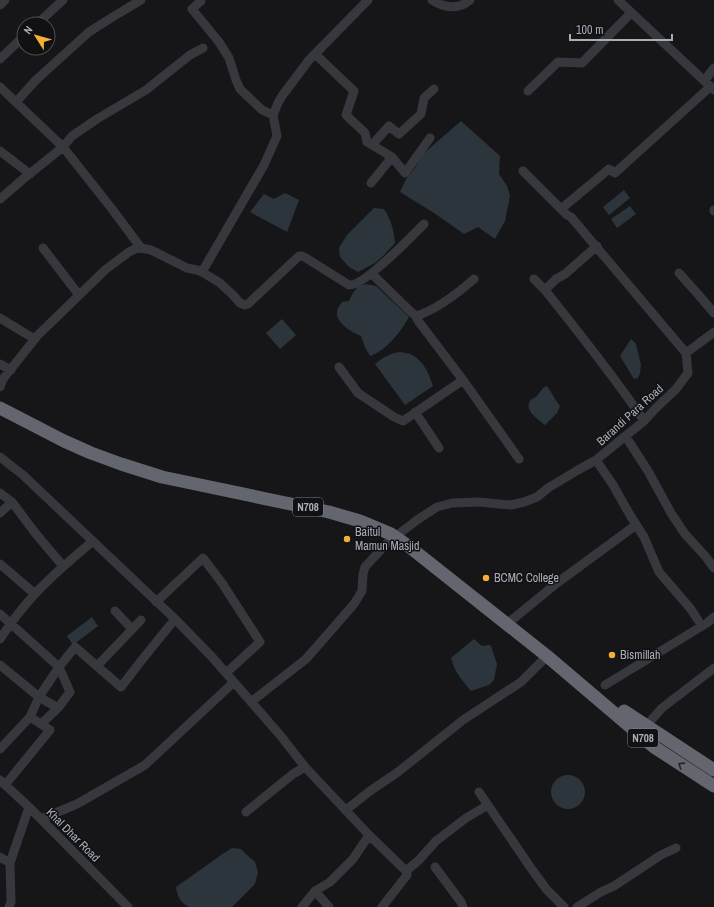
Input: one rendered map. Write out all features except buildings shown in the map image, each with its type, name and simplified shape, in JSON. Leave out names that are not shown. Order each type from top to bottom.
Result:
[{"type":"highway","name":"N708","points":[[0,408],[64,441],[91,453],[162,477],[329,512],[360,521],[391,534],[547,656],[654,747],[714,786]]},
{"type":"highway","name":"N708","points":[[579,682],[714,770]]},
{"type":"street","points":[[0,5],[5,0]]},
{"type":"street","points":[[46,16],[63,0]]},
{"type":"street","points":[[16,102],[36,80],[89,32],[141,0]]},
{"type":"street","points":[[200,0],[201,1],[192,9],[219,42],[230,59],[240,89],[262,110],[273,115]]},
{"type":"street","points":[[202,272],[264,165],[277,136],[273,115],[282,96],[309,60],[368,0]]},
{"type":"street","points":[[432,0],[442,6],[458,7],[466,4],[470,0]]},
{"type":"street","points":[[618,0],[709,86]]},
{"type":"street","points":[[528,91],[558,62],[582,63],[628,16]]},
{"type":"street","points":[[0,59],[16,44]]},
{"type":"street","points":[[0,199],[63,147],[72,136],[97,119],[146,90],[190,55],[203,48]]},
{"type":"street","points":[[315,54],[354,91],[346,115],[365,133],[367,142],[392,156],[405,173],[430,138]]},
{"type":"street","points":[[562,209],[609,169],[615,172],[709,86],[714,68]]},
{"type":"street","points":[[0,87],[63,147],[141,248]]},
{"type":"street","points":[[372,145],[389,126],[399,134],[421,114],[424,98],[434,89]]},
{"type":"street","points":[[0,151],[30,174]]},
{"type":"street","points":[[371,183],[392,156]]},
{"type":"street","points":[[523,171],[567,215],[571,217],[597,246],[686,353],[714,332]]},
{"type":"street","points":[[0,387],[3,379],[38,335],[105,270],[129,252],[141,248],[151,250],[187,268],[202,272],[220,283],[240,303],[245,305],[248,304],[299,256],[306,258],[353,285],[372,274],[424,224]]},
{"type":"street","points":[[545,290],[556,279],[597,246]]},
{"type":"street","points":[[43,248],[79,295]]},
{"type":"street","points":[[679,273],[714,313]]},
{"type":"street","points":[[372,274],[415,315],[418,322],[463,380],[519,459]]},
{"type":"street","points":[[415,315],[439,306],[460,292],[474,279]]},
{"type":"street","points":[[534,279],[545,290],[618,384],[644,421]]},
{"type":"street","points":[[0,318],[33,338]]},
{"type":"street","name":"Barandi Para Road","points":[[251,702],[306,659],[327,636],[354,604],[362,591],[365,567],[390,541],[437,507],[452,503],[479,502],[511,505],[537,498],[548,488],[596,460],[626,437],[676,390],[688,373],[686,353]]},
{"type":"street","points":[[0,364],[11,370]]},
{"type":"street","points":[[339,367],[358,393],[394,417],[403,421],[463,380]]},
{"type":"street","points":[[415,412],[438,448]]},
{"type":"street","points":[[626,437],[685,534],[714,568]]},
{"type":"street","points":[[0,457],[24,475],[212,657],[280,735],[305,767],[408,873],[382,907]]},
{"type":"street","points":[[596,460],[613,485],[644,537],[659,572],[690,608],[698,620]]},
{"type":"street","points":[[0,493],[12,502],[63,566]]},
{"type":"street","points":[[0,513],[12,502]]},
{"type":"street","points":[[507,624],[557,583],[636,525]]},
{"type":"street","points":[[0,639],[11,622],[35,594],[63,566],[93,541]]},
{"type":"street","points":[[156,602],[204,558],[260,642],[226,673]]},
{"type":"street","points":[[0,564],[35,594]]},
{"type":"street","points":[[115,611],[132,629]]},
{"type":"street","points":[[0,614],[11,622],[59,667],[70,692],[58,708],[41,724]]},
{"type":"street","points":[[606,685],[707,623],[714,617]]},
{"type":"street","points":[[0,749],[30,717],[39,697],[59,667],[75,647],[121,687],[174,619]]},
{"type":"street","points":[[97,666],[141,620]]},
{"type":"street","points":[[346,810],[398,772],[463,720],[521,682],[547,656]]},
{"type":"street","points":[[0,665],[39,697],[58,708]]},
{"type":"street","points":[[646,726],[662,708],[714,668]]},
{"type":"street","points":[[41,819],[76,804],[145,765],[234,682]]},
{"type":"street","points":[[3,783],[50,730],[30,717]]},
{"type":"street","points":[[246,812],[293,774],[305,767]]},
{"type":"street","name":"Khal Dhar Road","points":[[3,783],[29,807],[128,907]]},
{"type":"street","points":[[479,792],[547,890],[564,907]]},
{"type":"street","points":[[406,871],[419,860],[436,841],[466,818],[488,805]]},
{"type":"street","points":[[9,907],[11,902],[10,863],[29,807]]},
{"type":"street","points":[[302,907],[315,891],[330,882],[353,859],[369,834]]},
{"type":"street","points":[[577,907],[614,886],[661,855],[676,848]]},
{"type":"street","points":[[0,857],[10,863]]},
{"type":"street","points":[[435,867],[463,907]]},
{"type":"street","points":[[315,891],[329,907]]},
{"type":"shaded area","points":[[461,121],[500,156],[499,174],[507,186],[510,196],[505,221],[495,239],[478,227],[464,234],[400,192],[406,179],[415,168],[423,154]]},
{"type":"shaded area","points":[[624,190],[630,198],[609,215],[603,207]]},
{"type":"shaded area","points":[[285,193],[299,200],[287,232],[250,212],[264,194],[274,199]]},
{"type":"shaded area","points":[[630,206],[636,214],[617,228],[611,219]]},
{"type":"shaded area","points":[[374,208],[384,209],[389,217],[395,243],[375,263],[358,272],[349,267],[340,257],[339,248],[347,235]]},
{"type":"shaded area","points":[[367,284],[376,286],[409,317],[401,330],[391,341],[381,350],[370,356],[361,336],[352,332],[340,322],[337,313],[342,302],[349,301],[358,286]]},
{"type":"shaded area","points":[[282,319],[296,335],[280,349],[266,333]]},
{"type":"shaded area","points":[[631,339],[636,344],[641,365],[638,378],[634,379],[620,356]]},
{"type":"shaded area","points":[[400,352],[411,354],[423,364],[428,372],[433,386],[405,405],[375,364],[386,356]]},
{"type":"shaded area","points":[[547,386],[560,406],[557,413],[545,425],[532,414],[529,403],[531,399],[536,397],[544,387]]},
{"type":"shaded area","points":[[92,617],[98,626],[73,645],[67,636]]},
{"type":"shaded area","points":[[474,639],[482,646],[491,646],[497,664],[494,680],[489,685],[471,691],[457,672],[451,658]]},
{"type":"shaded area","points":[[565,775],[571,775],[580,780],[584,786],[584,798],[580,804],[571,809],[565,809],[556,804],[551,795],[551,789],[556,780]]},
{"type":"shaded area","points":[[232,848],[241,849],[255,862],[258,872],[255,884],[232,907],[189,907],[184,904],[178,897],[176,887]]},
{"type":"place","name":"Baitul Mamun Masjid","points":[[347,539]]},
{"type":"place","name":"BCMC College","points":[[486,578]]},
{"type":"place","name":"Bismillah","points":[[612,655]]}]
